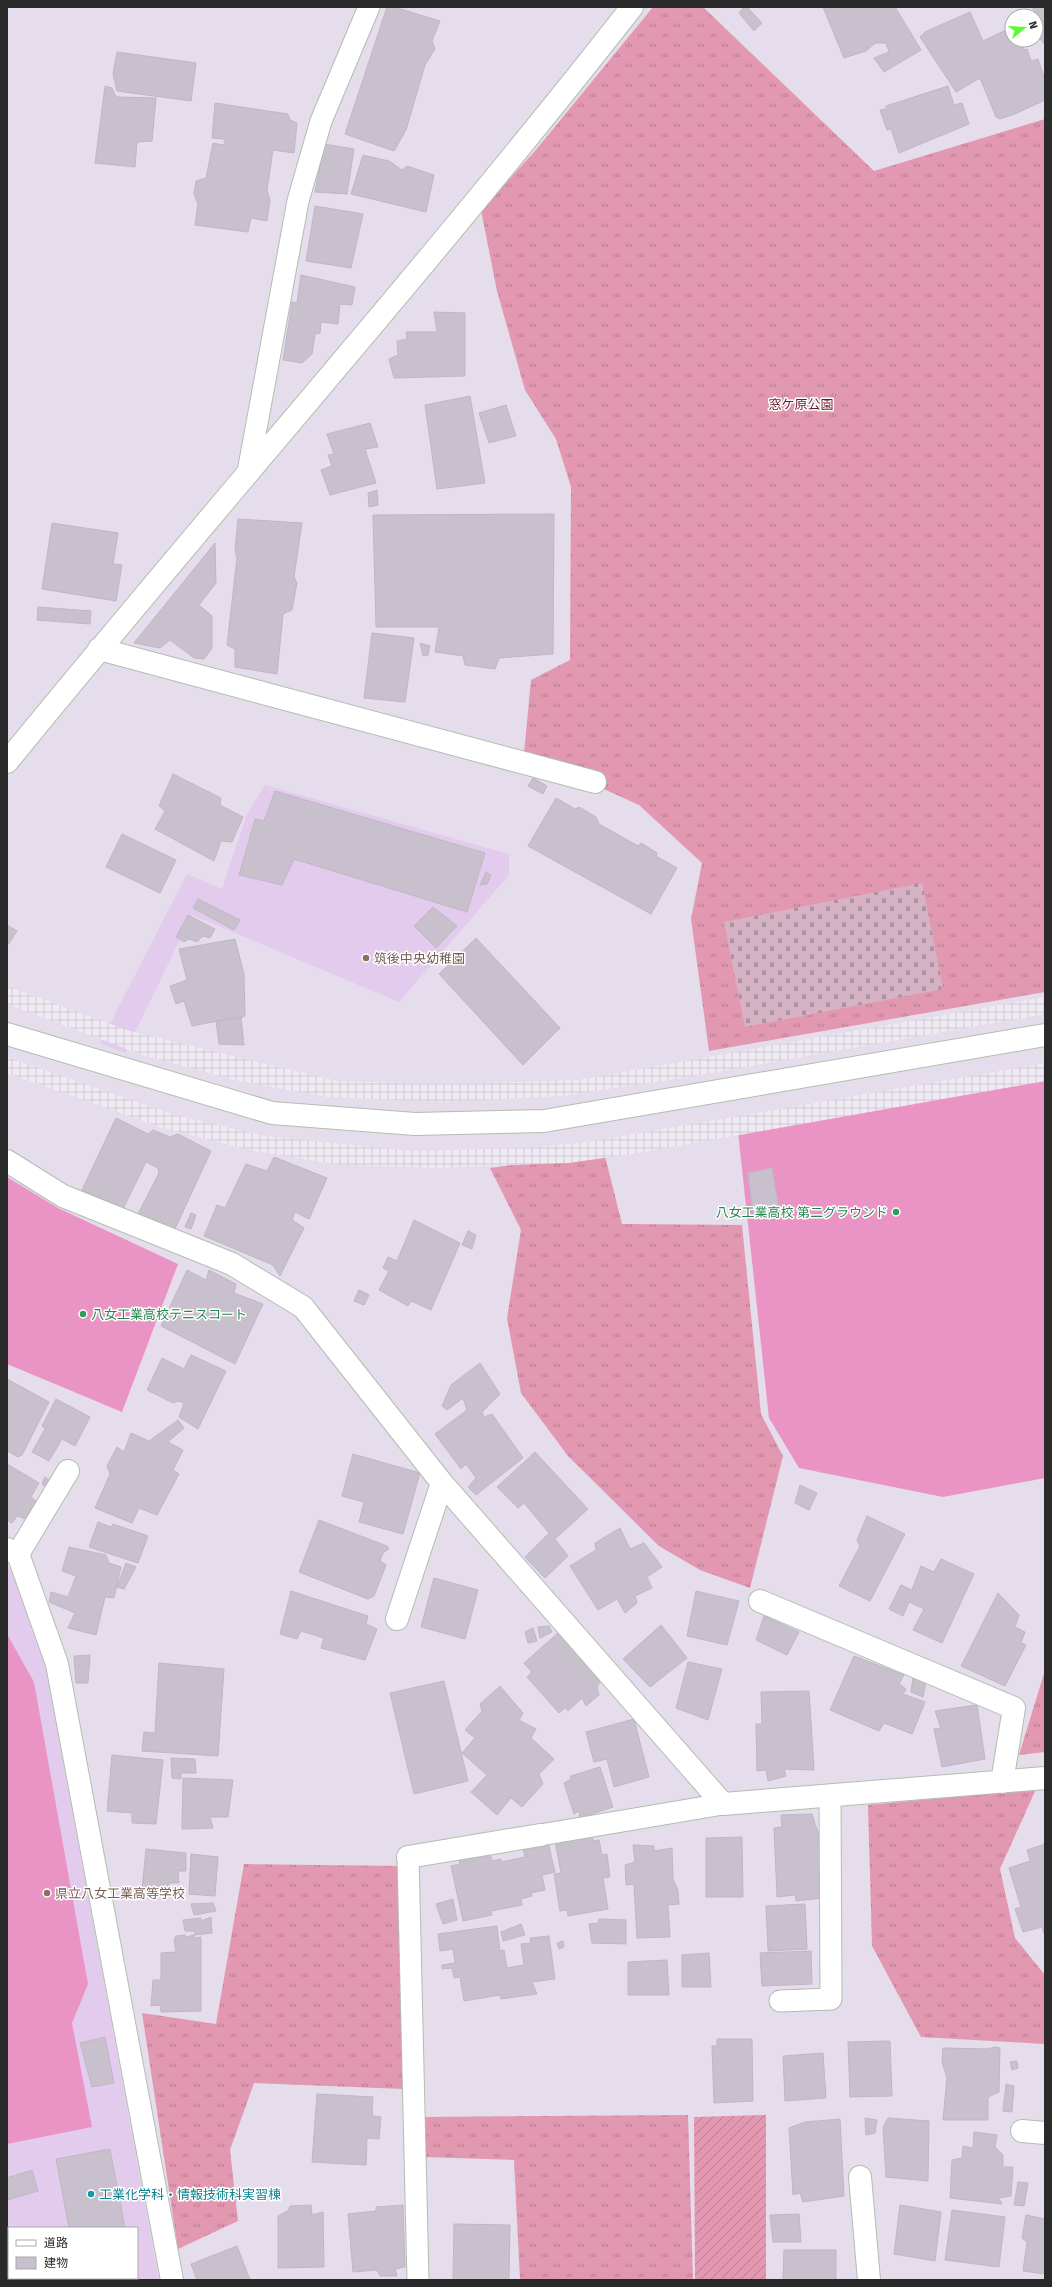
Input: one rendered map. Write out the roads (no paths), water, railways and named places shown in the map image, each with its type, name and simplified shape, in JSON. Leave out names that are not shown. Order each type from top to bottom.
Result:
[{"type":"street","points":[[7,762],[99,649],[542,123],[632,7]]},
{"type":"street","points":[[99,649],[595,782]]},
{"type":"street","points":[[7,1034],[272,1113],[415,1124],[544,1121],[1045,1035]]},
{"type":"street","points":[[7,1161],[63,1196],[232,1264],[302,1307],[442,1483],[724,1804],[1045,1778]]},
{"type":"street","points":[[68,1470],[12,1551],[57,1664],[172,2280]]},
{"type":"street","points":[[397,1619],[442,1483]]},
{"type":"street","points":[[760,1601],[1014,1708],[1002,1782]]},
{"type":"street","points":[[408,1857],[540,1835]]},
{"type":"street","points":[[1022,2131],[1045,2133]]},
{"type":"street","points":[[860,2177],[869,2280]]},
{"type":"lane","points":[[248,472],[298,201],[321,121],[369,7]]},
{"type":"lane","points":[[780,2001],[831,1999],[830,1795]]},
{"type":"lane","points":[[540,1835],[724,1804]]},
{"type":"lane","points":[[408,1857],[418,2280]]},
{"type":"place","name":"筑後中央幼稚園","points":[[366,958]]},
{"type":"place","name":"八女工業高校 第二グラウンド","points":[[896,1212]]},
{"type":"place","name":"八女工業高校テニスコート","points":[[83,1314]]},
{"type":"place","name":"県立八女工業高等学校","points":[[47,1893]]},
{"type":"place","name":"工業化学科・情報技術科実習棟","points":[[91,2194]]},
{"type":"park label","name":"窓ケ原公園","points":[[801,404]]}]
